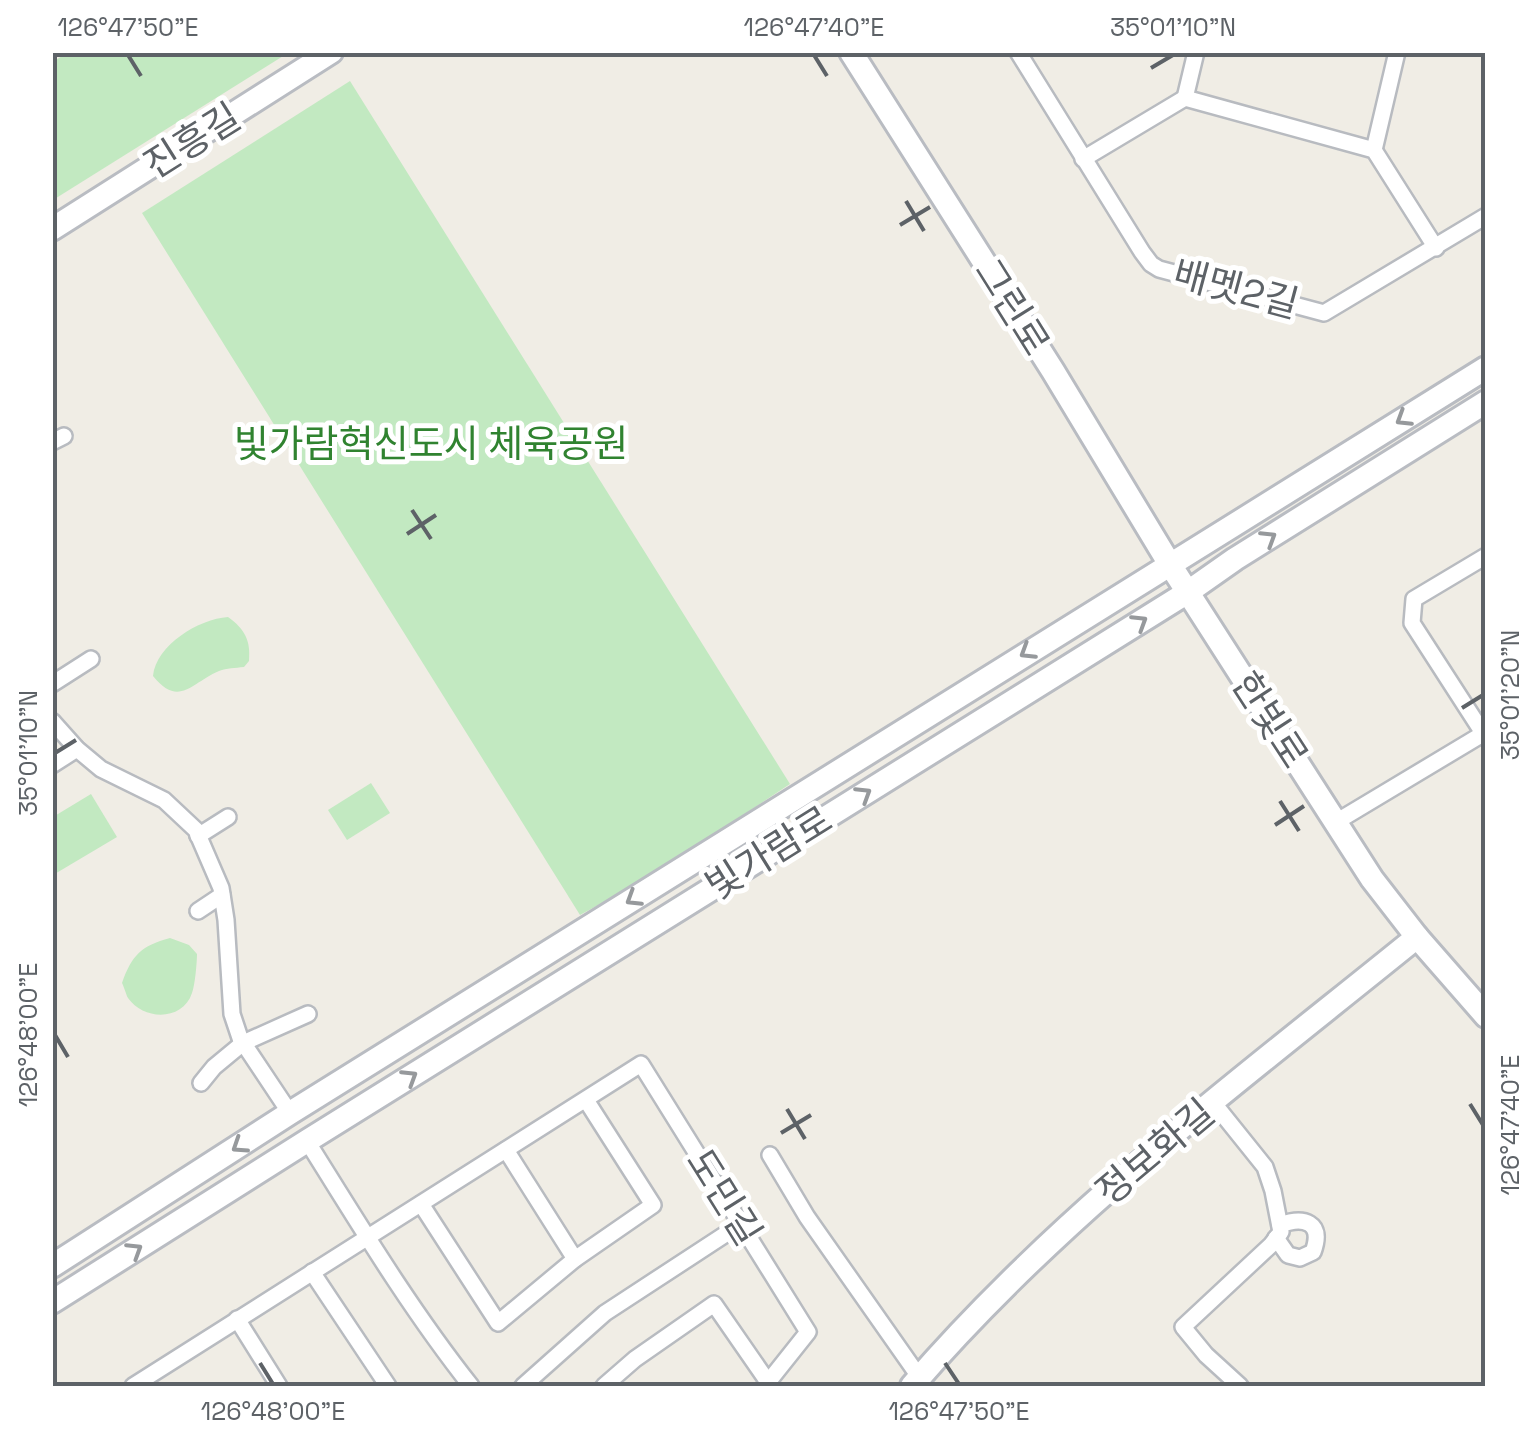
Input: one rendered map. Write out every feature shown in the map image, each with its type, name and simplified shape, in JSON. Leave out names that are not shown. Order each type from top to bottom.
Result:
[{"type":"main road","name":"진흥길","points":[[52,230],[331,52]]},
{"type":"main road","name":"그린로","points":[[851,52],[1053,370],[1169,563]]},
{"type":"main road","name":"빛가람로","points":[[52,1266],[290,1113],[1486,368]]},
{"type":"main road","name":"빛가람로","points":[[52,1302],[1486,402]]},
{"type":"main road","name":"한빛로","points":[[1169,563],[1372,880],[1486,1016]]},
{"type":"main road","name":"정보화길","points":[[916,1382],[955,1337],[1067,1227],[1212,1101],[1417,938]]},
{"type":"street","name":"배멧2길","points":[[1018,52],[1151,264],[1175,273],[1324,313],[1486,216]]},
{"type":"street","points":[[1083,159],[1185,98],[1196,52]]},
{"type":"street","points":[[1374,150],[1396,52]]},
{"type":"street","points":[[1185,98],[1374,150],[1436,248]]},
{"type":"street","points":[[1336,822],[1484,732],[1412,622],[1414,599],[1486,556]]},
{"type":"street","points":[[52,684],[91,660]]},
{"type":"street","points":[[52,721],[101,769],[164,800],[198,836],[212,862],[222,896],[232,1014],[243,1042],[290,1113]]},
{"type":"street","points":[[52,765],[77,749]]},
{"type":"street","points":[[198,836],[228,818]]},
{"type":"street","points":[[198,910],[222,896]]},
{"type":"street","points":[[201,1083],[243,1042],[308,1014]]},
{"type":"street","name":"도민길","points":[[133,1386],[642,1064],[808,1332],[766,1384],[714,1304],[635,1358],[604,1386]]},
{"type":"street","name":"도민길","points":[[421,1204],[498,1323],[576,1258],[653,1205],[586,1100]]},
{"type":"street","points":[[1212,1101],[1265,1167],[1273,1191],[1278,1232],[1183,1326],[1206,1355],[1240,1386]]},
{"type":"street","points":[[308,1140],[367,1237],[471,1386]]},
{"type":"street","points":[[506,1150],[576,1258]]},
{"type":"street","points":[[770,1155],[916,1382]]},
{"type":"street","points":[[523,1386],[604,1313],[741,1224]]},
{"type":"street","points":[[312,1272],[388,1386]]},
{"type":"street","points":[[236,1319],[279,1386]]},
{"type":"street","points":[[156,1370],[167,1386]]},
{"type":"green space","points":[[68,52],[288,53],[53,200],[53,62]]},
{"type":"green space","name":"빛가람혁신도시 체육공원","points":[[350,81],[790,784],[651,876],[580,915],[142,213]]},
{"type":"green space","points":[[228,617],[248,641],[249,661],[244,667],[219,671],[178,692],[153,676],[170,644],[192,628]]},
{"type":"green space","points":[[371,783],[390,813],[347,840],[328,810]]},
{"type":"green space","points":[[91,794],[117,837],[53,875],[53,817]]},
{"type":"green space","points":[[170,938],[189,945],[197,954],[193,990],[180,1009],[153,1014],[135,1006],[122,983],[139,953]]}]
